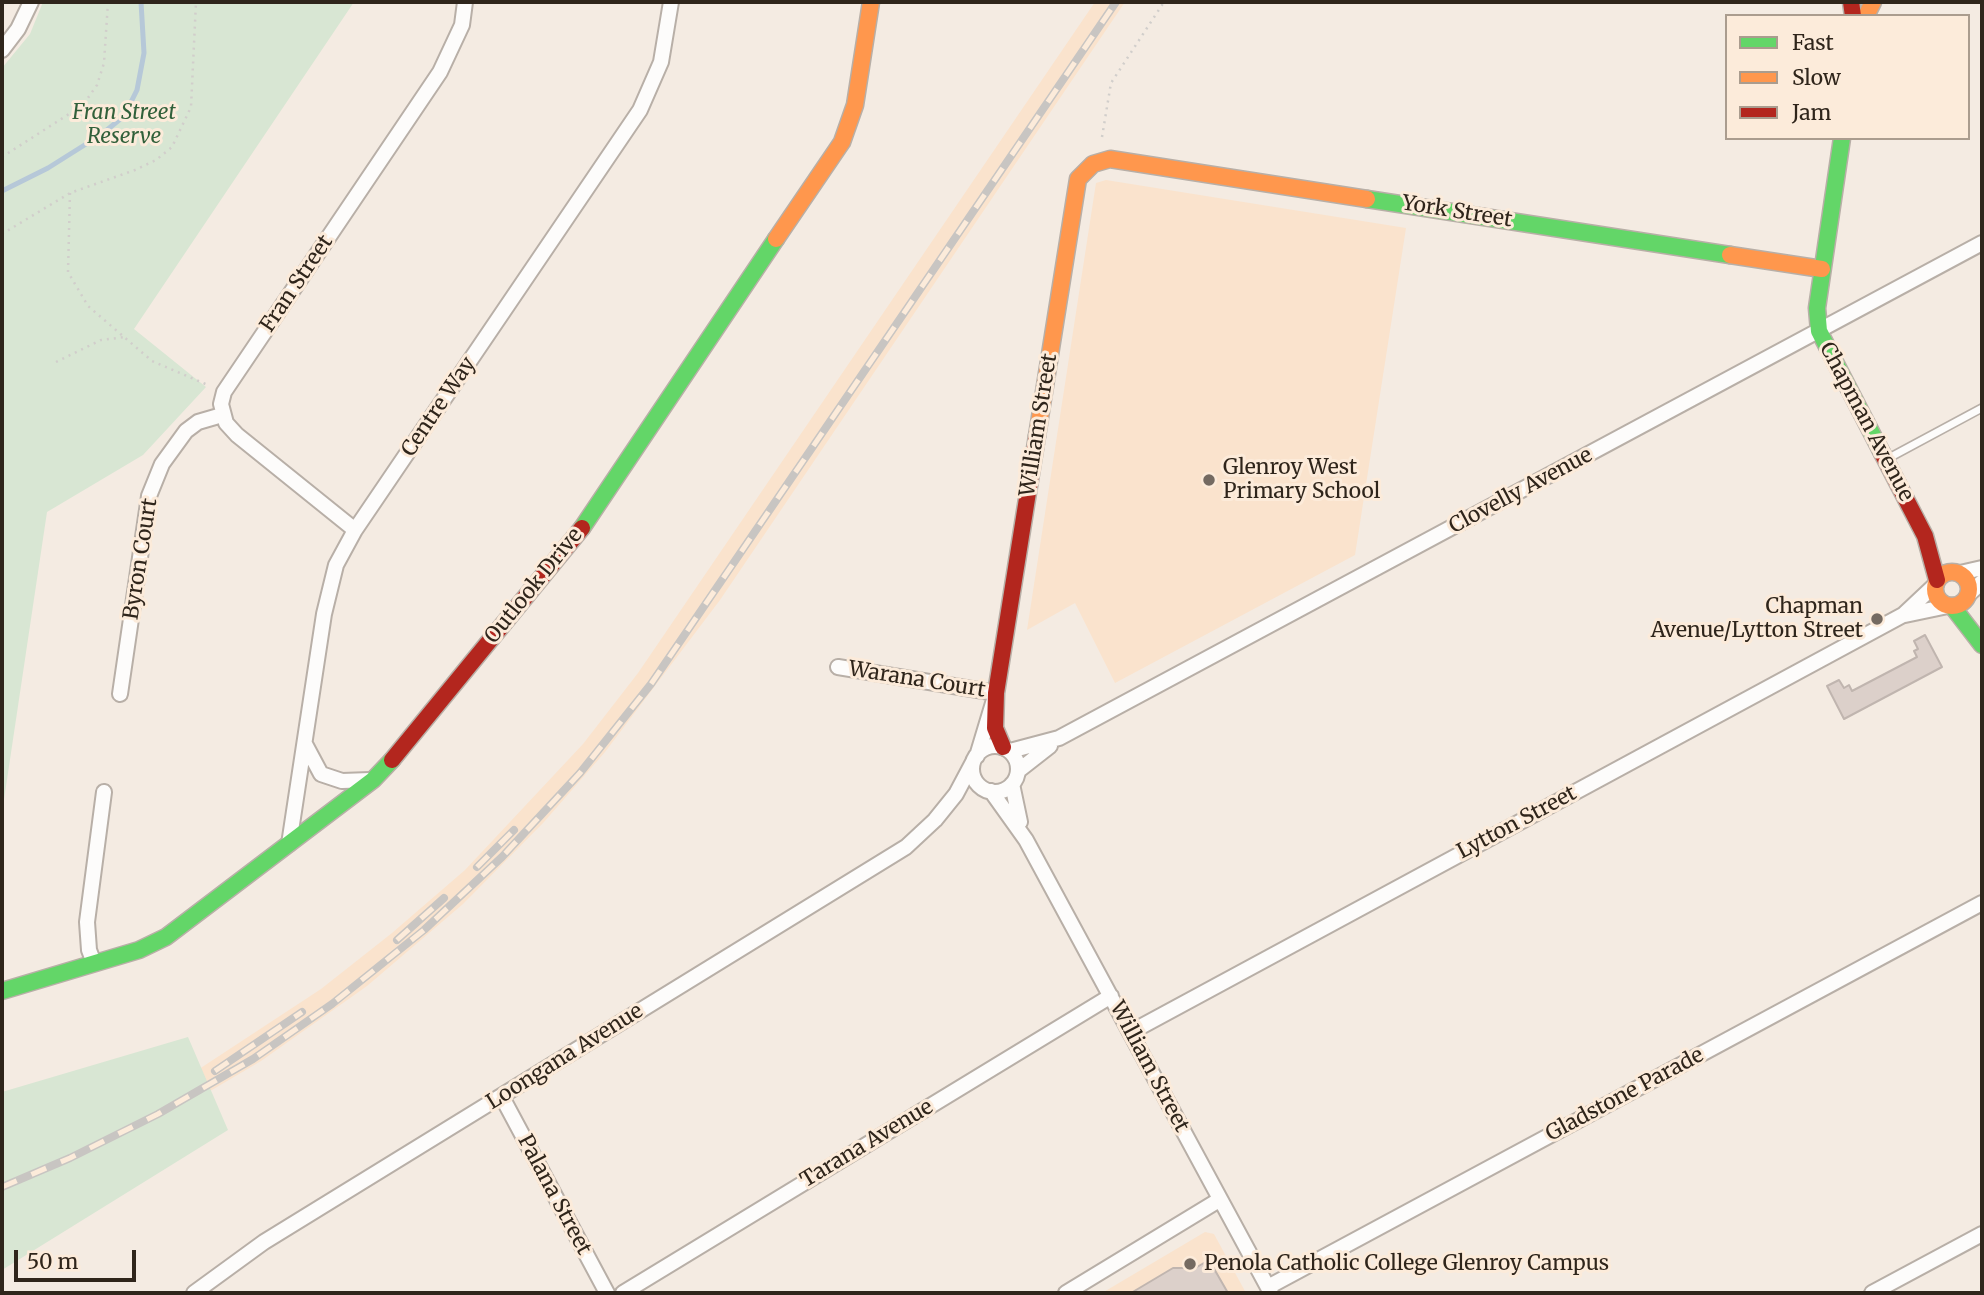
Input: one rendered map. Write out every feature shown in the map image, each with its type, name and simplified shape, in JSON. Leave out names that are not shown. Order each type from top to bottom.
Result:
[{"type":"street","points":[[2,50],[18,29],[31,2]]},
{"type":"street","name":"Fran Street","points":[[222,415],[224,392],[440,72],[462,25],[465,2]]},
{"type":"street","name":"Centre Way","points":[[289,844],[324,614],[336,565],[355,530],[640,110],[662,62],[671,2]]},
{"type":"street","name":"Outlook Drive","points":[[2,991],[139,950],[166,937],[373,780],[424,723],[575,538],[842,142],[855,105],[872,2]]},
{"type":"street","points":[[1860,2],[1870,2]]},
{"type":"street","name":"Chapman Avenue","points":[[1842,140],[1817,308],[1819,331],[1925,536],[1936,582]]},
{"type":"street","name":"York Street","points":[[1093,164],[1110,159],[1822,269]]},
{"type":"street","name":"William Street","points":[[1007,749],[995,728],[996,693],[1077,178],[1093,164]]},
{"type":"street","name":"Clovelly Avenue","points":[[1015,777],[1059,738],[1982,243]]},
{"type":"street","points":[[222,415],[237,435],[355,530]]},
{"type":"street","name":"Byron Court","points":[[120,694],[149,496],[162,464],[186,431],[198,422],[222,415]]},
{"type":"street","name":"Chapman Avenue","points":[[1925,536],[1959,573]]},
{"type":"street","points":[[1980,640],[1950,606],[1939,600],[1936,582],[1944,574],[1982,568]]},
{"type":"street","points":[[1959,573],[1968,582],[1968,596],[1980,640]]},
{"type":"street","name":"Lytton Street","points":[[1131,1032],[1903,615],[1936,582]]},
{"type":"street","points":[[1950,606],[1968,596],[1982,582]]},
{"type":"street","name":"Lytton Street","points":[[1903,615],[1950,606]]},
{"type":"street","name":"Warana Court","points":[[838,667],[996,693]]},
{"type":"street","name":"William Street","points":[[975,759],[996,693]]},
{"type":"street","name":"Clovelly Avenue","points":[[1007,749],[1059,738]]},
{"type":"street","points":[[304,743],[321,774],[342,781],[373,780]]},
{"type":"street","points":[[989,747],[1007,749],[1015,777],[1006,789],[987,790],[974,777],[975,759],[989,747]]},
{"type":"street","name":"Loongana Avenue","points":[[935,820],[956,794],[975,759]]},
{"type":"street","name":"William Street","points":[[1015,777],[1014,803],[1026,840]]},
{"type":"street","name":"William Street","points":[[987,790],[1026,840],[1270,1290]]},
{"type":"street","name":"Loongana Avenue","points":[[194,1293],[264,1242],[906,847],[959,800],[987,790]]},
{"type":"street","points":[[94,962],[89,950],[87,922],[104,792]]},
{"type":"street","name":"Gladstone Parade","points":[[1270,1290],[1982,903]]},
{"type":"street","name":"Tarana Avenue","points":[[623,1293],[1111,996]]},
{"type":"street","name":"Palana Street","points":[[502,1097],[607,1293]]},
{"type":"street","points":[[1066,1293],[1219,1199]]},
{"type":"street","points":[[1872,1293],[1982,1234]]},
{"type":"lane","points":[[1886,460],[1982,408]]},
{"type":"path","points":[[2,157],[83,105],[90,95],[104,63],[108,2]]},
{"type":"path","points":[[2,234],[70,194],[135,170],[156,160],[172,147],[191,107],[196,2]]},
{"type":"path","points":[[1102,137],[1111,83],[1164,2]]},
{"type":"path","points":[[70,194],[68,272],[88,306],[152,361],[210,386]]},
{"type":"path","points":[[56,362],[101,340],[125,337]]},
{"type":"shaded area","points":[[1095,2],[1125,2],[720,600],[605,752],[544,822],[463,904],[367,986],[261,1061],[156,1123],[187,1077],[321,989],[465,870],[583,744],[638,673]]},
{"type":"shaded area","name":"Glenroy West Primary School","points":[[1106,180],[1406,228],[1355,555],[1115,683],[1075,603],[1027,630],[1096,183]]},
{"type":"shaded area","name":"Penola Catholic College Glenroy Campus","points":[[1205,1232],[1214,1234],[1246,1293],[1102,1293]]},
{"type":"green space","name":"Fran Street Reserve","points":[[43,2],[354,2],[134,329],[206,387],[143,455],[47,512],[2,813],[2,68],[30,34]]},
{"type":"green space","points":[[188,1037],[228,1130],[2,1270],[2,1092]]},
{"type":"building","points":[[1925,635],[1942,667],[1844,719],[1827,686],[1839,680],[1844,688],[1849,685],[1852,691],[1917,657],[1914,651],[1918,649],[1914,641]]},
{"type":"building","points":[[1209,1260],[1228,1293],[1131,1293],[1173,1268],[1184,1268],[1194,1263],[1197,1267]]},
{"type":"waterway","points":[[2,191],[48,168],[102,134],[124,116],[137,90],[144,53],[141,2]]},
{"type":"railway","points":[[2,1187],[70,1158],[158,1114],[253,1059],[332,1004],[424,930],[502,857],[580,773],[651,684],[1116,2]]},
{"type":"railway","points":[[477,867],[514,830]]},
{"type":"railway","points":[[397,940],[444,898]]},
{"type":"railway","points":[[215,1071],[302,1012]]},
{"type":"traffic: fast","points":[[1842,140],[1817,308],[1819,331],[1882,453]]},
{"type":"traffic: fast","points":[[1367,199],[1730,255]]},
{"type":"traffic: fast","points":[[582,528],[776,239]]},
{"type":"traffic: fast","points":[[1952,606],[1982,645]]},
{"type":"traffic: fast","points":[[2,991],[139,950],[166,937],[373,780],[392,760]]},
{"type":"traffic: slow","points":[[776,239],[842,142],[855,105],[871,2]]},
{"type":"traffic: slow","points":[[1867,14],[1873,2]]},
{"type":"traffic: slow","points":[[1037,436],[1078,179],[1093,164],[1110,159],[1367,199]]},
{"type":"traffic: slow","points":[[1730,255],[1822,269]]},
{"type":"traffic: slow","points":[[1952,572],[1964,577],[1969,589],[1964,601],[1952,606],[1940,601],[1935,589],[1940,577],[1952,572]]},
{"type":"traffic: jam","points":[[1851,2],[1853,14]]},
{"type":"traffic: jam","points":[[1003,747],[995,728],[996,693],[1037,436]]},
{"type":"traffic: jam","points":[[1882,453],[1925,536],[1937,580]]},
{"type":"traffic: jam","points":[[392,760],[582,528]]},
{"type":"place","name":"Glenroy West Primary School","points":[[1209,480]]},
{"type":"place","name":"Chapman Avenue/Lytton Street","points":[[1877,619]]},
{"type":"place","name":"Penola Catholic College Glenroy Campus","points":[[1190,1264]]}]
